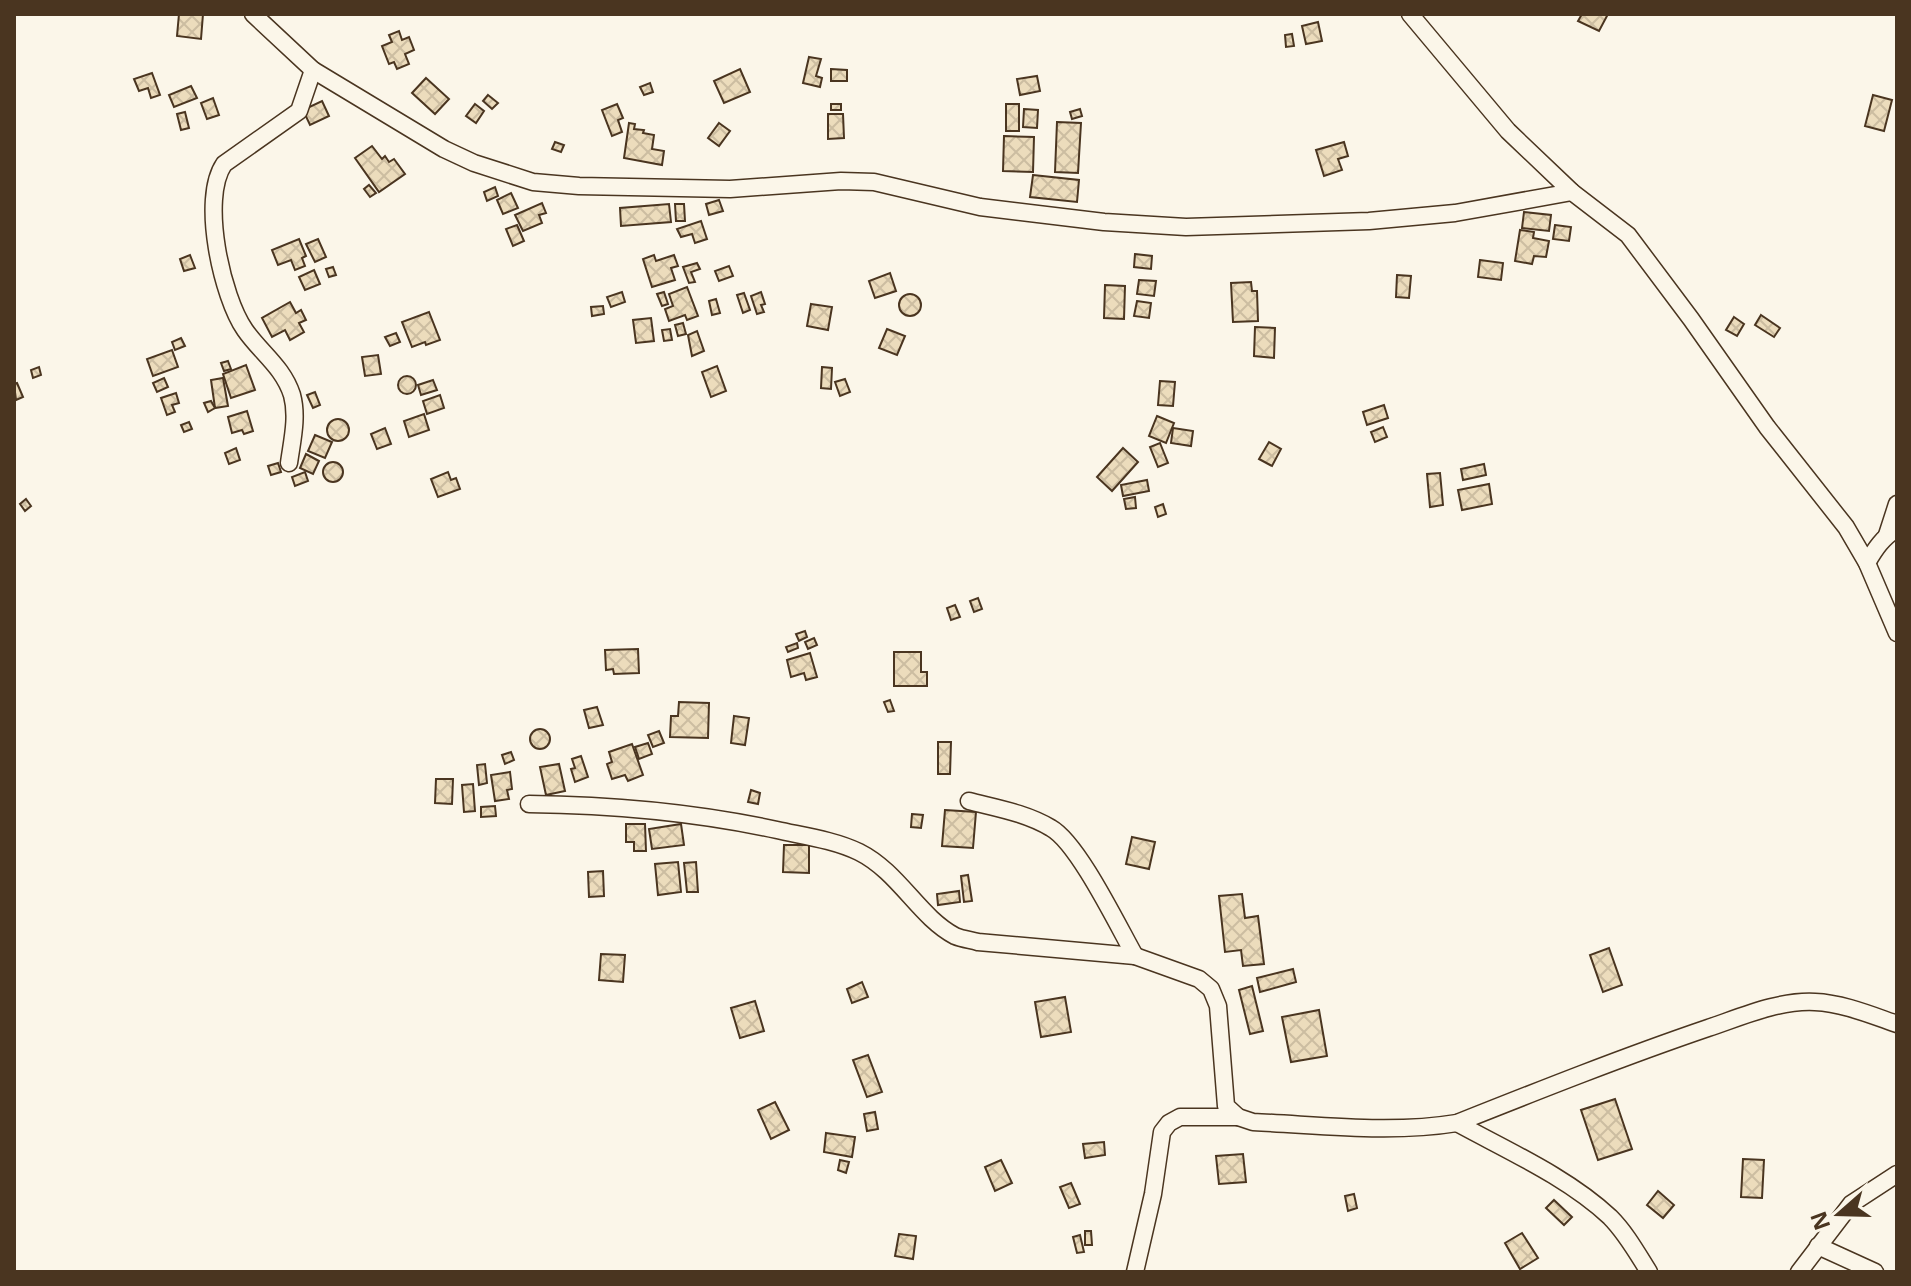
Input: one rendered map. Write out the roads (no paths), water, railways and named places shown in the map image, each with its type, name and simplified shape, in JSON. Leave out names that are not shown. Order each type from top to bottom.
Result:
[{"type":"street","points":[[253,14],[313,70],[444,149],[474,163],[533,182],[730,189],[841,181],[874,182],[980,207],[1104,222],[1186,227],[1369,221],[1455,213],[1572,192]]},
{"type":"street","points":[[1410,14],[1508,131],[1572,192],[1628,235],[1767,427],[1846,527],[1867,563],[1897,633]]},
{"type":"street","points":[[289,463],[295,412],[293,399],[282,372],[245,330],[230,299],[214,233],[213,196],[215,176],[224,164],[299,111],[313,70]]},
{"type":"street","points":[[1867,563],[1892,532],[1897,504]]},
{"type":"street","points":[[969,801],[1029,818],[1054,829],[1070,846],[1135,956]]},
{"type":"street","points":[[529,804],[611,805],[663,810],[825,840],[858,851],[891,873],[940,926],[957,937],[978,942],[1135,956],[1199,979],[1211,989],[1218,1006],[1226,1106],[1238,1117]]},
{"type":"street","points":[[1135,1272],[1153,1194],[1162,1132],[1169,1123],[1180,1117],[1238,1117],[1253,1122],[1392,1128],[1431,1127],[1457,1123],[1637,1052],[1773,1008],[1815,1002],[1858,1011],[1897,1024]]},
{"type":"street","points":[[1457,1123],[1586,1197],[1629,1238],[1649,1272]]},
{"type":"street","points":[[1799,1272],[1851,1204],[1897,1174]]},
{"type":"street","points":[[1818,1246],[1875,1272]]}]
